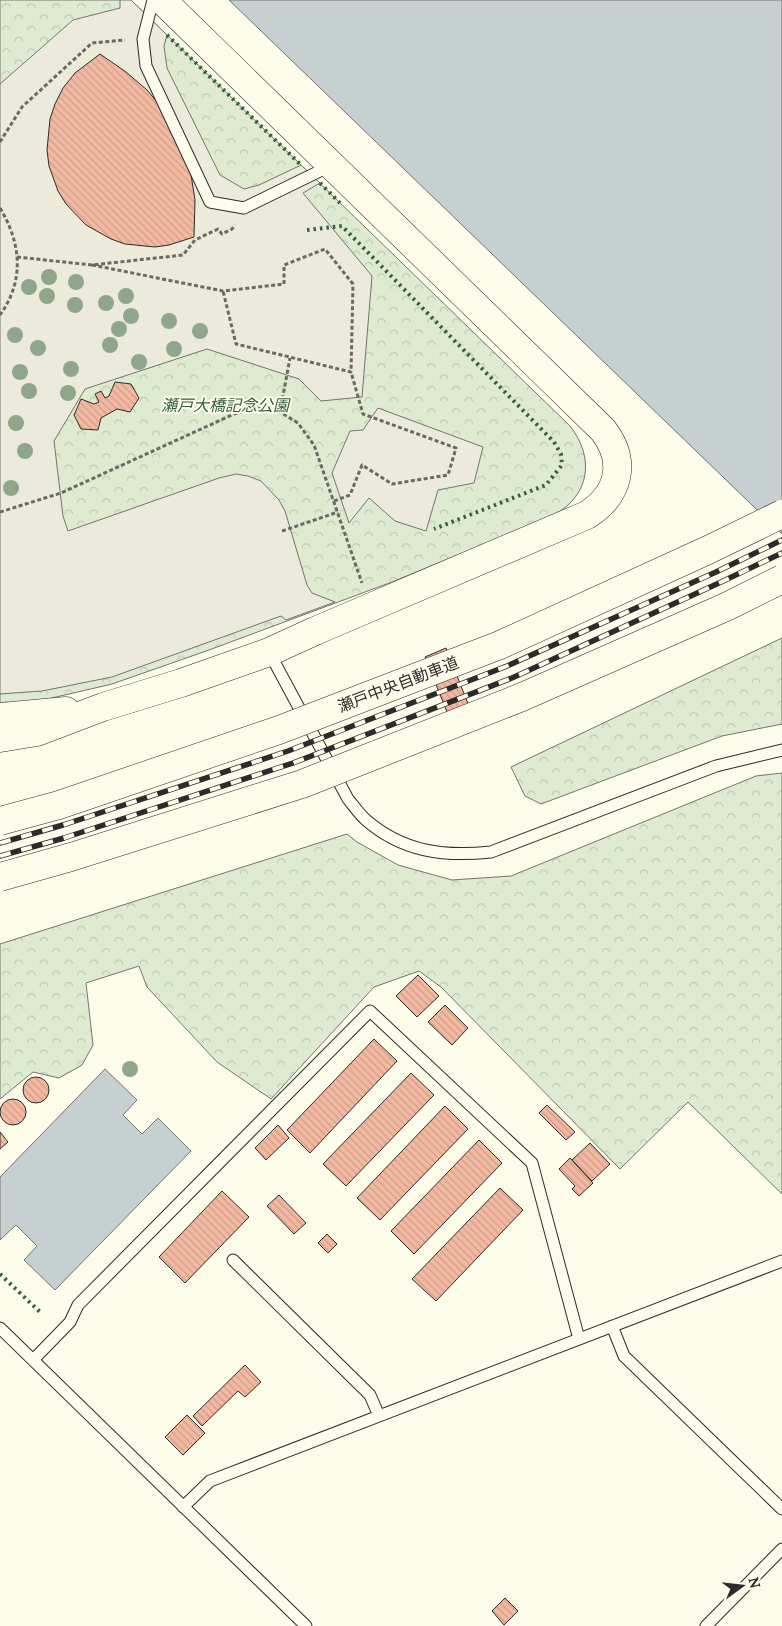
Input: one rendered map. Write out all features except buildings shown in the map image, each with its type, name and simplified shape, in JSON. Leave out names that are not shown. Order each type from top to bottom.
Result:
[{"type":"main road","points":[[0,738],[37,732],[103,707],[181,683],[269,652],[587,515],[599,508],[608,497],[614,485],[617,472],[617,459],[613,446],[603,430],[162,0]]},
{"type":"main road","name":"瀬戸中央自動車道","points":[[0,821],[59,805],[279,730],[482,652],[708,550],[782,514]]},
{"type":"main road","points":[[0,877],[72,857],[311,780],[522,697],[728,606],[782,579]]},
{"type":"main road","points":[[0,717],[103,707]]},
{"type":"lane","points":[[153,0],[143,39],[146,66],[210,202],[244,208],[332,165]]},
{"type":"lane","points":[[269,652],[348,799],[366,820],[386,834],[405,844],[428,851],[463,855],[491,852],[716,766],[782,750]]},
{"type":"lane","points":[[33,1360],[70,1322],[78,1305],[370,1011],[532,1163],[579,1339]]},
{"type":"lane","points":[[233,1260],[370,1395],[379,1416]]},
{"type":"lane","points":[[183,1508],[210,1481],[782,1261]]},
{"type":"lane","points":[[612,1326],[624,1356],[782,1509]]},
{"type":"lane","points":[[0,1328],[306,1626]]},
{"type":"lane","points":[[706,1626],[782,1549]]},
{"type":"path","points":[[0,142],[22,107],[92,44],[143,39]]},
{"type":"path","points":[[0,208],[9,222],[15,239],[17,257],[17,274],[12,292],[0,315]]},
{"type":"path","points":[[92,266],[182,255],[195,240],[218,229],[221,234],[226,232]]},
{"type":"path","points":[[17,257],[92,266],[223,291],[284,284],[284,265],[325,249],[353,284],[351,372],[364,414],[456,448],[448,475],[392,484],[362,465],[350,495],[334,501]]},
{"type":"path","points":[[223,291],[236,344],[351,372]]},
{"type":"path","points":[[280,412],[290,358]]},
{"type":"path","points":[[0,512],[61,493],[234,414],[256,407],[280,412],[298,423],[314,445],[371,607]]},
{"type":"path","points":[[282,532],[338,512]]},
{"type":"green space","name":"瀬戸大橋記念公園","points":[[0,0],[131,0],[570,426],[578,438],[585,463],[585,475],[575,497],[566,507],[554,515],[392,582],[209,650],[112,684],[39,701],[0,704]]},
{"type":"green space","points":[[782,638],[782,724],[722,736],[541,804],[525,796],[511,767]]},
{"type":"green space","points":[[782,773],[782,1194],[688,1102],[620,1169],[441,987],[419,971],[374,987],[271,1099],[217,1062],[147,987],[139,966],[86,983],[93,1045],[82,1065],[59,1078],[33,1072],[0,1099],[0,944],[347,834],[357,842],[398,865],[452,880],[511,876],[756,776]]},
{"type":"shaded area","points":[[120,0],[131,0],[167,35],[164,46],[167,68],[220,175],[244,189],[259,185],[301,165],[320,183],[303,193],[372,276],[362,397],[321,401],[299,379],[207,349],[85,389],[54,441],[63,516],[68,531],[219,478],[236,474],[248,476],[261,481],[279,500],[285,511],[307,585],[312,593],[335,602],[286,620],[281,616],[112,677],[42,691],[0,694],[0,84],[73,20],[120,8]]},
{"type":"shaded area","points":[[229,0],[782,0],[782,534]]},
{"type":"shaded area","points":[[378,408],[483,447],[474,483],[438,490],[426,531],[395,521],[369,498],[349,523],[332,473],[350,431],[363,430]]},
{"type":"shaded area","points":[[105,1069],[137,1100],[123,1115],[142,1134],[158,1118],[191,1151],[55,1290],[24,1260],[37,1246],[16,1225],[0,1240],[0,1177]]},
{"type":"railway","points":[[0,843],[63,825],[288,751],[507,666],[716,572],[782,540]]},
{"type":"railway","points":[[0,856],[64,838],[293,763],[512,678],[782,553]]},
{"type":"hedge","points":[[167,35],[301,165]]},
{"type":"hedge","points":[[320,183],[340,203]]},
{"type":"hedge","points":[[307,230],[342,226],[554,442],[561,454],[562,465],[546,485],[434,529]]},
{"type":"hedge","points":[[0,1274],[40,1312]]}]
